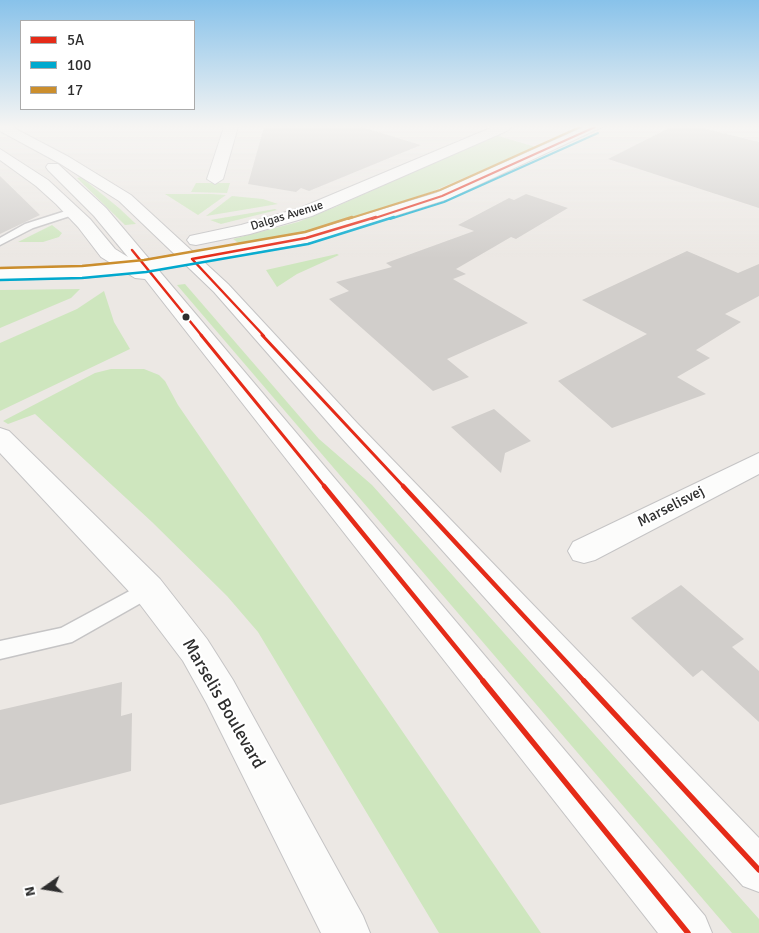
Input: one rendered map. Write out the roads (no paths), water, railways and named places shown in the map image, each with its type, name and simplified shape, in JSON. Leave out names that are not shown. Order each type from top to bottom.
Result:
[{"type":"main road","points":[[25,171],[42,183],[72,212],[108,254]]},
{"type":"main road","points":[[57,171],[100,212],[136,261],[159,284],[688,933]]},
{"type":"main road","points":[[81,171],[125,198]]},
{"type":"main road","points":[[96,171],[192,259],[759,870]]},
{"type":"main road","points":[[215,179],[218,171]]},
{"type":"main road","name":"Dalgas Avenue","points":[[136,261],[176,244],[244,230],[306,212],[403,171]]},
{"type":"main road","name":"Dalgas Avenue","points":[[136,261],[192,259],[306,238],[405,210],[498,171]]},
{"type":"main road","points":[[0,261],[108,254],[136,261]]},
{"type":"main road","points":[[0,274],[82,272],[136,261]]},
{"type":"main road","name":"Marselis Boulevard","points":[[0,437],[148,589],[195,650],[220,692],[346,933]]},
{"type":"main road","name":"Marselisvej","points":[[584,551],[759,462]]},
{"type":"lane","points":[[0,242],[29,226],[72,212]]},
{"type":"lane","points":[[0,650],[65,636],[148,589]]}]
